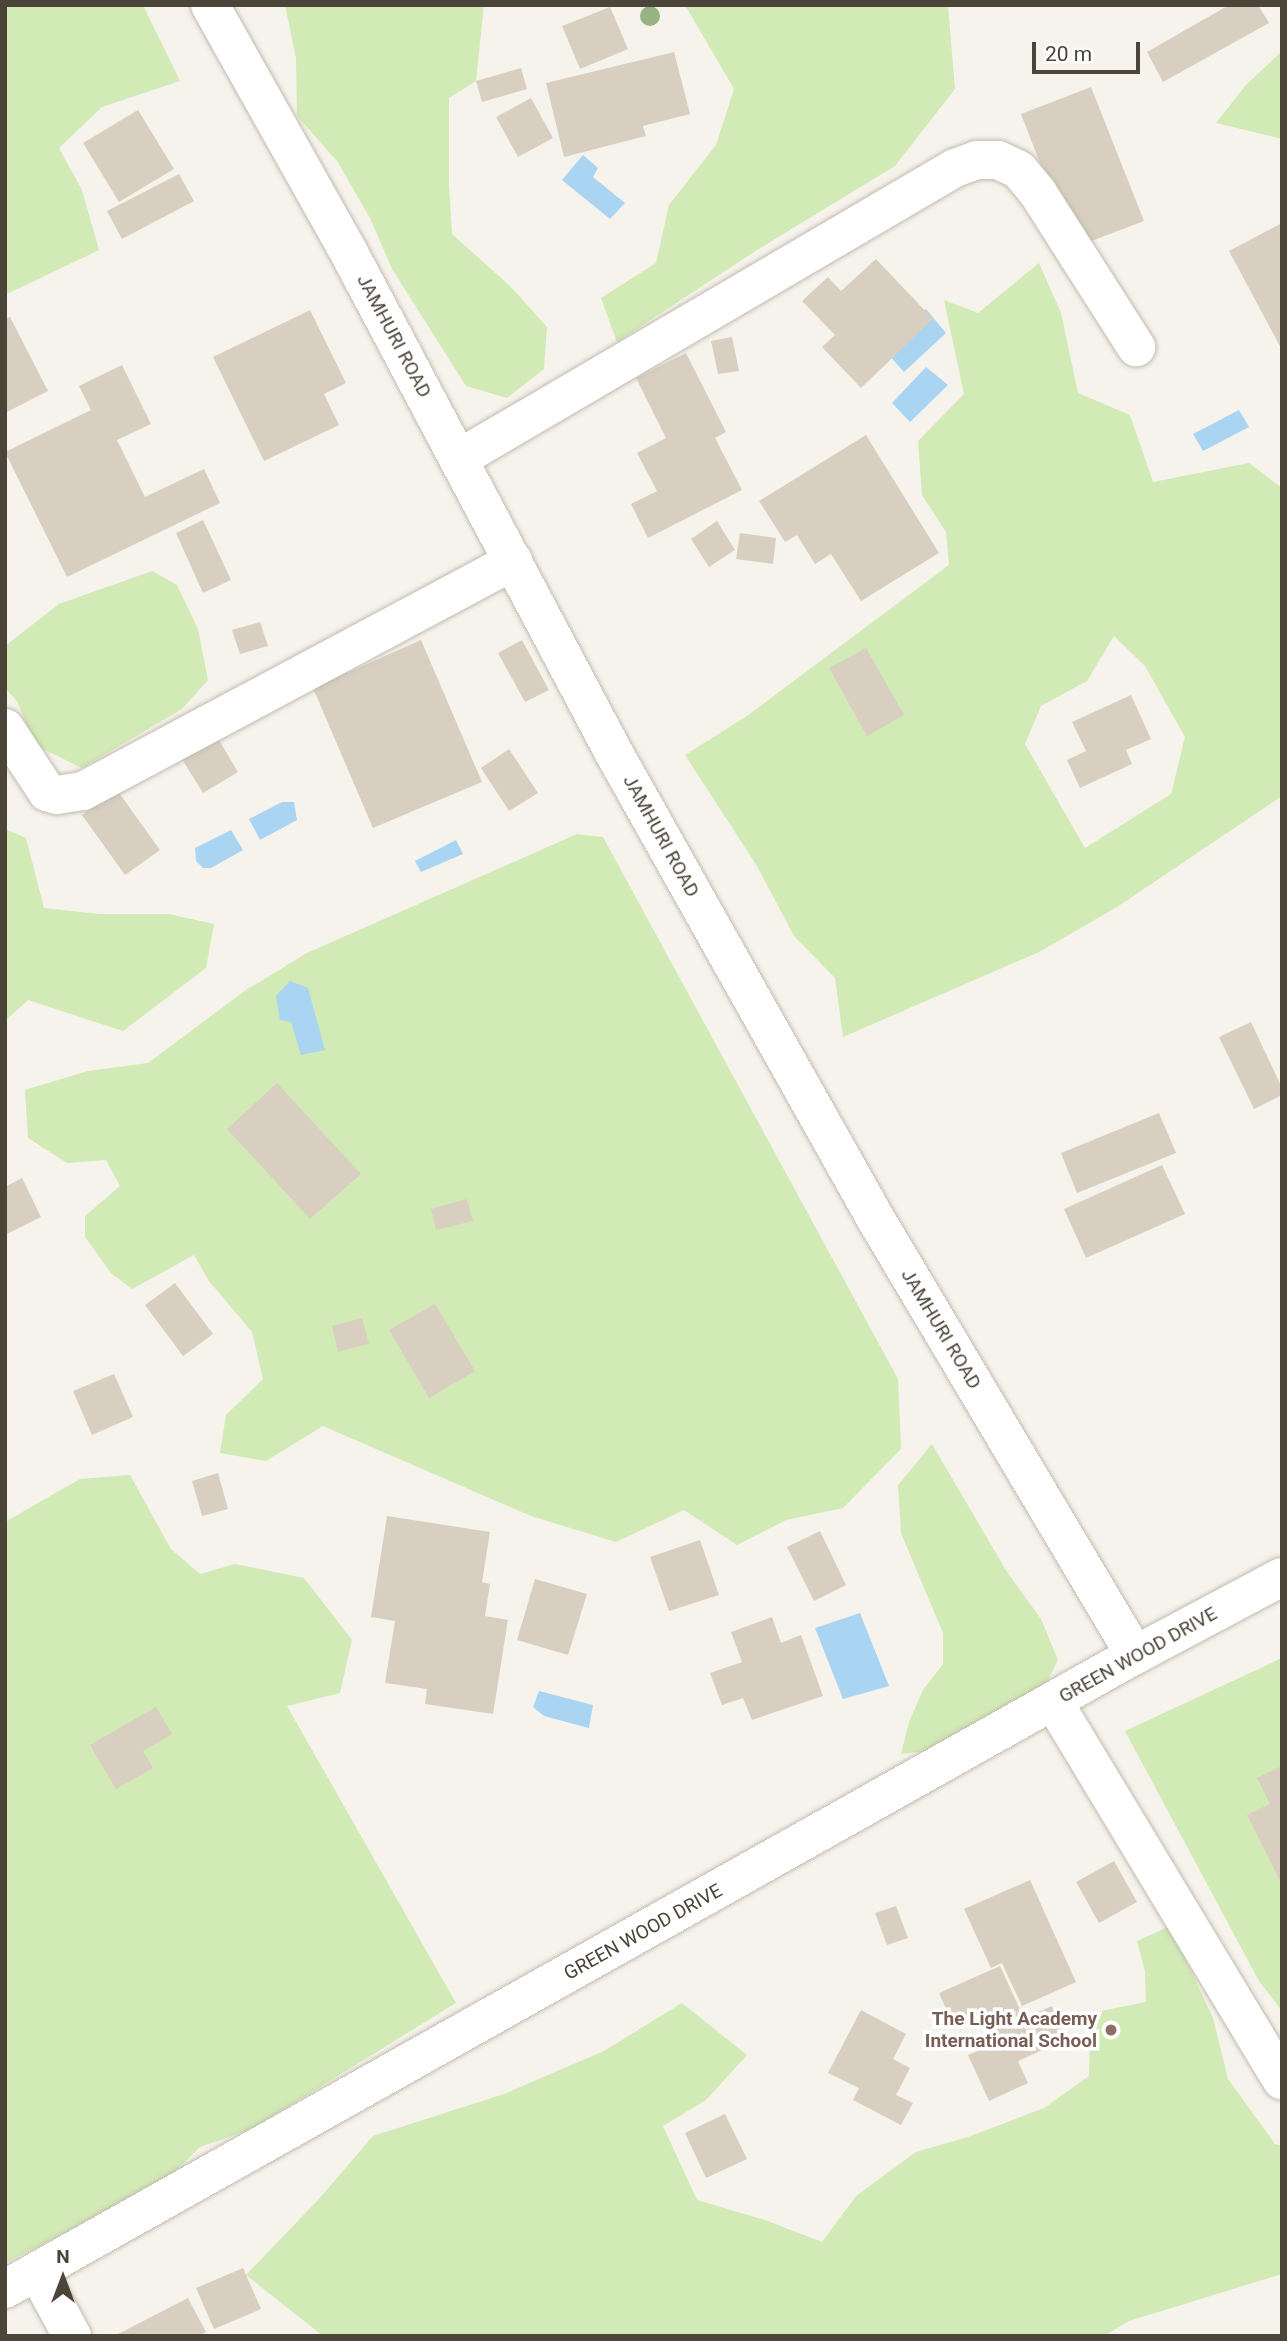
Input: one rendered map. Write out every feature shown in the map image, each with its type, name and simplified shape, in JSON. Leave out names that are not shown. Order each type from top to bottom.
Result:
[{"type":"street","name":"JAMHURI ROAD","points":[[210,5],[347,249],[614,753],[874,1216],[1135,1655]]},
{"type":"street","points":[[458,459],[955,168],[977,160],[998,160],[1019,170],[1032,185],[1136,347]]},
{"type":"street","points":[[5,728],[47,792],[57,795],[83,791],[513,561]]},
{"type":"street","name":"GREEN WOOD DRIVE","points":[[22,2281],[1135,1655],[1282,1577]]},
{"type":"street","points":[[1053,1701],[1282,2080]]},
{"type":"street","points":[[22,2281],[72,2336]]},
{"type":"green space","points":[[5,5],[143,5],[180,81],[102,107],[59,148],[82,190],[99,250],[5,295]]},
{"type":"green space","points":[[285,5],[484,5],[476,81],[449,98],[449,184],[452,234],[510,286],[547,327],[544,369],[507,398],[466,386],[392,269],[370,218],[337,161],[297,116],[296,58]]},
{"type":"green space","points":[[685,5],[948,5],[955,89],[895,166],[754,252],[617,342],[601,298],[656,263],[669,205],[716,145],[734,89]]},
{"type":"green space","points":[[1282,51],[1282,139],[1216,123],[1246,85]]},
{"type":"green space","points":[[1039,263],[1061,313],[1078,393],[1130,415],[1153,482],[1249,463],[1282,488],[1282,796],[1117,907],[1039,952],[843,1037],[835,978],[794,936],[757,866],[685,755],[747,716],[949,565],[946,532],[922,495],[918,441],[964,394],[944,300],[978,313]],"holes":[[[1114,636],[1145,666],[1185,737],[1171,794],[1085,848],[1025,744],[1041,706],[1087,681]]]},
{"type":"green space","points":[[152,571],[177,585],[198,629],[208,680],[182,709],[82,768],[35,745],[17,701],[5,688],[5,646],[59,604]]},
{"type":"green space","points":[[5,829],[26,838],[44,908],[99,914],[169,914],[214,924],[206,968],[123,1031],[28,1000],[5,1021]]},
{"type":"green space","points":[[577,834],[603,837],[898,1379],[901,1449],[843,1508],[786,1520],[737,1545],[684,1510],[616,1542],[531,1516],[323,1426],[266,1461],[220,1453],[226,1415],[263,1379],[252,1332],[209,1281],[194,1255],[132,1289],[111,1273],[85,1237],[85,1216],[120,1186],[106,1160],[67,1163],[28,1138],[25,1090],[88,1071],[148,1063],[246,990],[307,953]]},
{"type":"green space","points":[[932,1444],[1007,1572],[1041,1619],[1058,1660],[1039,1698],[944,1749],[901,1754],[909,1722],[923,1690],[943,1664],[943,1633],[901,1533],[898,1485]]},
{"type":"green space","points":[[130,1475],[171,1549],[200,1574],[235,1564],[304,1578],[352,1640],[340,1693],[287,1706],[456,2003],[252,2129],[200,2147],[163,2184],[5,2263],[5,1522],[80,1479]]},
{"type":"green space","points":[[1282,1658],[1282,2011],[1259,1981],[1125,1731]]},
{"type":"green space","points":[[1170,1926],[1213,2018],[1228,2079],[1275,2144],[1282,2146],[1282,2274],[1129,2321],[1104,2336],[323,2336],[246,2275],[318,2200],[373,2136],[504,2094],[604,2051],[682,2003],[747,2055],[706,2100],[663,2126],[697,2200],[765,2220],[822,2242],[856,2196],[916,2152],[968,2137],[1044,2108],[1089,2076],[1091,2013],[1146,2002],[1145,1972],[1137,1941]]},
{"type":"water","points":[[583,155],[598,168],[593,177],[625,203],[610,219],[562,180]]},
{"type":"water","points":[[926,309],[946,333],[904,372],[887,353]]},
{"type":"water","points":[[926,367],[948,385],[910,422],[892,403]]},
{"type":"water","points":[[1239,410],[1249,427],[1203,451],[1193,434]]},
{"type":"water","points":[[282,802],[294,802],[297,820],[260,840],[249,819]]},
{"type":"water","points":[[231,830],[243,850],[211,868],[203,868],[196,861],[195,848]]},
{"type":"water","points":[[456,840],[463,854],[421,872],[415,861]]},
{"type":"water","points":[[290,981],[308,988],[325,1050],[301,1055],[291,1022],[280,1020],[276,996]]},
{"type":"water","points":[[860,1613],[889,1686],[843,1699],[815,1628]]},
{"type":"water","points":[[539,1691],[593,1705],[589,1728],[544,1716],[533,1707]]},
{"type":"building","points":[[1229,5],[1258,5],[1269,23],[1163,82],[1147,52]]},
{"type":"building","points":[[610,7],[628,49],[580,69],[562,26]]},
{"type":"building","points":[[674,52],[690,114],[643,126],[646,136],[564,157],[546,83]]},
{"type":"building","points":[[521,68],[527,89],[482,102],[476,81]]},
{"type":"building","points":[[1091,87],[1144,221],[1073,248],[1021,114]]},
{"type":"building","points":[[531,98],[553,138],[518,157],[496,117]]},
{"type":"building","points":[[138,110],[174,169],[119,202],[83,143]]},
{"type":"building","points":[[179,174],[194,201],[122,239],[107,211]]},
{"type":"building","points":[[1282,223],[1282,350],[1229,251]]},
{"type":"building","points":[[876,259],[933,319],[861,388],[822,347],[835,335],[802,301],[828,277],[841,291]]},
{"type":"building","points":[[310,310],[346,383],[324,394],[339,425],[264,461],[213,357]]},
{"type":"building","points":[[10,317],[48,391],[5,413],[5,319]]},
{"type":"building","points":[[732,337],[739,371],[718,374],[711,341]]},
{"type":"building","points":[[686,353],[726,432],[715,438],[742,490],[648,538],[631,504],[657,491],[637,453],[666,438],[636,378]]},
{"type":"building","points":[[122,365],[151,424],[117,440],[145,497],[204,469],[220,503],[67,577],[5,452],[91,410],[79,386]]},
{"type":"building","points":[[866,435],[939,553],[861,601],[831,554],[815,564],[797,535],[785,542],[759,501]]},
{"type":"building","points":[[203,520],[231,580],[203,593],[176,533]]},
{"type":"building","points":[[717,521],[735,550],[709,567],[691,539]]},
{"type":"building","points":[[740,533],[776,538],[773,564],[736,559]]},
{"type":"building","points":[[260,622],[268,646],[240,654],[232,630]]},
{"type":"building","points":[[421,640],[482,782],[373,828],[313,688]]},
{"type":"building","points":[[522,640],[549,690],[525,702],[498,653]]},
{"type":"building","points":[[866,648],[904,715],[867,736],[829,668]]},
{"type":"building","points":[[1131,695],[1151,739],[1126,750],[1132,764],[1080,788],[1067,760],[1086,751],[1072,722]]},
{"type":"building","points":[[216,735],[238,772],[203,793],[180,756]]},
{"type":"building","points":[[509,749],[538,793],[509,811],[481,768]]},
{"type":"building","points":[[117,790],[160,850],[125,875],[82,815]]},
{"type":"building","points":[[1251,1022],[1282,1088],[1282,1095],[1254,1109],[1219,1037]]},
{"type":"building","points":[[277,1083],[361,1174],[310,1219],[227,1129]]},
{"type":"building","points":[[1159,1113],[1176,1153],[1077,1193],[1061,1153]]},
{"type":"building","points":[[1162,1165],[1185,1214],[1086,1258],[1064,1209]]},
{"type":"building","points":[[22,1178],[41,1217],[5,1235],[5,1187]]},
{"type":"building","points":[[467,1199],[473,1221],[436,1230],[431,1209]]},
{"type":"building","points":[[175,1283],[213,1334],[183,1356],[145,1305]]},
{"type":"building","points":[[435,1304],[475,1371],[429,1398],[389,1330]]},
{"type":"building","points":[[362,1318],[369,1344],[338,1352],[332,1326]]},
{"type":"building","points":[[114,1374],[133,1417],[92,1435],[73,1391]]},
{"type":"building","points":[[218,1473],[228,1509],[202,1516],[192,1481]]},
{"type":"building","points":[[387,1516],[490,1532],[482,1582],[490,1584],[485,1616],[508,1620],[493,1714],[425,1704],[427,1689],[385,1683],[395,1621],[371,1617]]},
{"type":"building","points":[[820,1531],[846,1585],[814,1601],[787,1547]]},
{"type":"building","points":[[700,1540],[719,1595],[669,1611],[650,1557]]},
{"type":"building","points":[[535,1579],[587,1594],[568,1655],[517,1640]]},
{"type":"building","points":[[772,1617],[781,1643],[801,1635],[823,1696],[752,1720],[743,1698],[722,1705],[710,1673],[742,1662],[731,1632]]},
{"type":"building","points":[[156,1707],[172,1734],[143,1751],[153,1768],[116,1789],[90,1745]]},
{"type":"building","points":[[1282,1766],[1282,1885],[1247,1815],[1270,1804],[1257,1778]]},
{"type":"building","points":[[1114,1861],[1137,1902],[1099,1923],[1076,1882]]},
{"type":"building","points":[[1030,1880],[1076,1982],[1022,2006],[1002,1963],[991,1968],[964,1909]]},
{"type":"building","points":[[896,1906],[908,1938],[887,1945],[875,1913]]},
{"type":"building","points":[[1000,1966],[1024,2018],[1052,2006],[1067,2039],[1018,2061],[1028,2083],[989,2101],[968,2055],[993,2044],[979,2015],[954,2027],[939,1993]]},
{"type":"building","points":[[861,2010],[906,2034],[893,2059],[910,2068],[896,2095],[913,2103],[901,2125],[853,2100],[859,2088],[828,2073]]},
{"type":"building","points":[[725,2114],[747,2159],[706,2178],[685,2133]]},
{"type":"building","points":[[243,2268],[261,2309],[214,2329],[196,2288]]},
{"type":"building","points":[[188,2298],[206,2332],[199,2336],[114,2336]]},
{"type":"place","name":"The Light Academy International School","points":[[1111,2030]]}]
